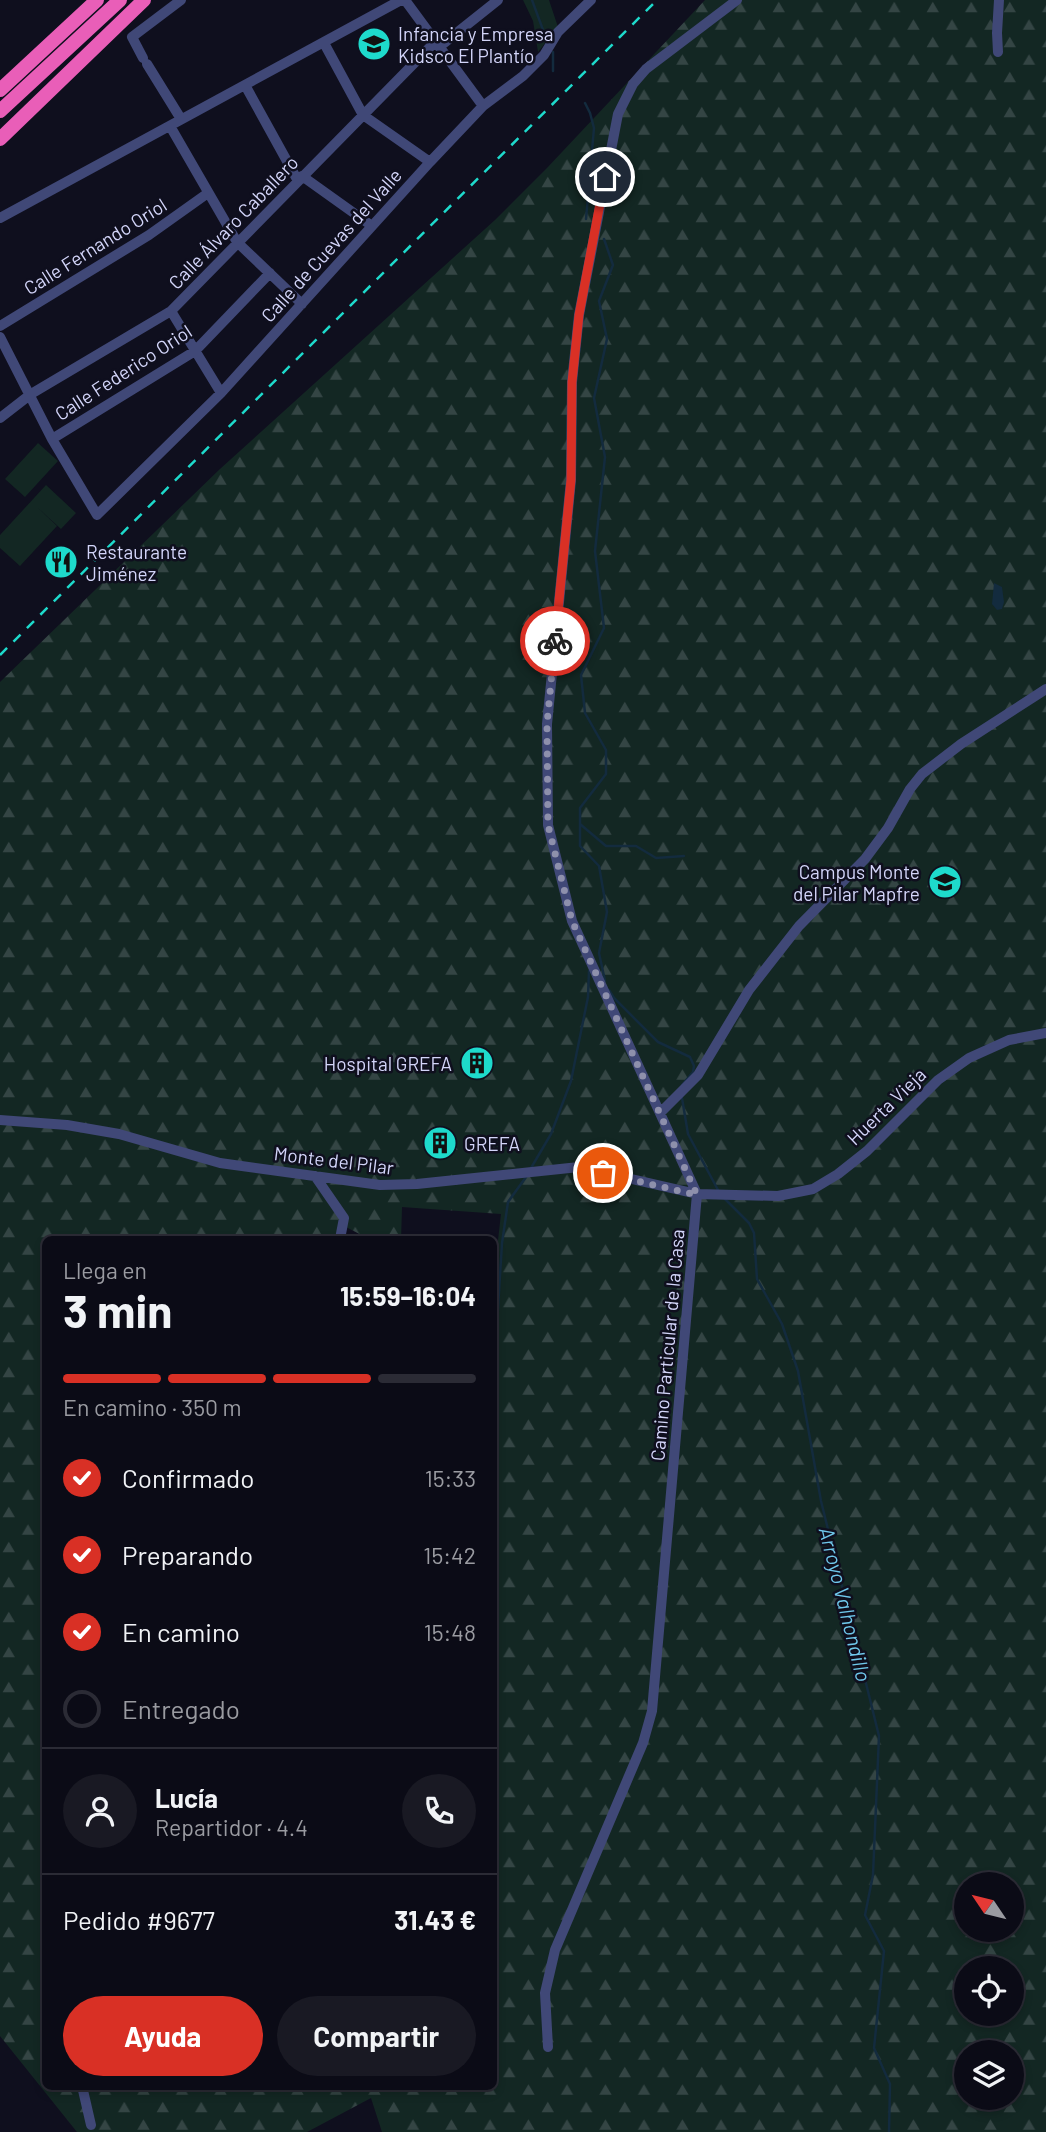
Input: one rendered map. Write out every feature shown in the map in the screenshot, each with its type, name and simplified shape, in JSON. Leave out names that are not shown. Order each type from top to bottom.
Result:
[{"type":"highway","points":[[0,90],[97,0]]},
{"type":"highway","points":[[0,139],[144,0]]},
{"type":"highway","points":[[0,111],[115,5]]},
{"type":"highway","points":[[0,122],[115,5]]},
{"type":"street","points":[[181,0],[132,37],[181,119]]},
{"type":"street","points":[[0,218],[401,0],[483,106]]},
{"type":"street","name":"Calle Álvaro Caballero","points":[[0,418],[31,394],[171,311],[363,115],[437,44],[498,0]]},
{"type":"street","name":"Calle de Cuevas del Valle","points":[[52,439],[97,515],[222,393],[430,162],[483,106],[523,76],[544,55],[558,32],[591,0]]},
{"type":"street","name":"Camino Particular de la Casa","points":[[548,2048],[545,1993],[555,1950],[643,1743],[652,1711],[697,1195],[572,921],[548,825],[547,724],[571,480],[572,382],[579,315],[618,114],[633,84],[646,69],[737,0]]},
{"type":"street","points":[[998,52],[999,0]]},
{"type":"street","points":[[324,43],[363,115],[430,162]]},
{"type":"street","points":[[245,85],[300,179],[372,226]]},
{"type":"street","points":[[170,126],[237,243],[302,304]]},
{"type":"street","name":"Calle Fernando Oriol","points":[[0,326],[149,235],[208,194]]},
{"type":"street","name":"Calle Federico Oriol","points":[[52,439],[195,351],[270,273]]},
{"type":"street","points":[[171,311],[222,393]]},
{"type":"street","points":[[0,337],[52,439]]},
{"type":"street","points":[[661,1112],[698,1075],[749,990],[799,926],[865,859],[922,774],[961,744],[1046,690]]},
{"type":"street","name":"Huerta Vieja","points":[[750,1197],[778,1196],[813,1189],[838,1174],[867,1151],[950,1069],[1009,1040],[1046,1033]]},
{"type":"street","name":"Monte del Pilar","points":[[0,1120],[66,1125],[119,1134],[220,1163],[380,1185],[417,1185],[579,1167],[697,1195],[750,1197]]},
{"type":"street","points":[[315,1176],[344,1218],[341,1236]]},
{"type":"street","points":[[83,2090],[91,2125]]},
{"type":"green space","points":[[523,0],[549,0],[558,27],[538,52],[533,21]]},
{"type":"green space","points":[[705,0],[1046,0],[1046,2132],[382,2132],[371,2098],[307,2132],[77,2132],[43,2090],[497,2090],[497,1249],[501,1214],[402,1207],[401,1236],[363,1236],[346,1227],[344,1236],[42,1236],[42,2088],[0,2036],[0,682],[220,469],[495,220]]},
{"type":"green space","points":[[38,443],[58,461],[25,497],[5,479]]},
{"type":"green space","points":[[46,485],[76,513],[61,529],[37,507],[57,526],[20,566],[0,548],[0,535]]},
{"type":"water","points":[[994,583],[1002,587],[1002,609],[997,610],[992,604]]},
{"type":"waterway","name":"Arroyo Valhondillo","points":[[532,0],[546,38]]},
{"type":"waterway","name":"Arroyo Valhondillo","points":[[553,52],[553,71]]},
{"type":"waterway","name":"Arroyo Valhondillo","points":[[585,103],[594,128],[586,219]]},
{"type":"waterway","name":"Arroyo Valhondillo","points":[[604,239],[613,265],[599,301],[607,339],[594,398],[605,457],[595,551],[604,628],[581,675],[585,713],[606,750],[606,774],[580,808],[580,846],[599,866],[607,912],[599,953],[605,981]]},
{"type":"waterway","points":[[580,824],[606,846],[636,846],[656,858],[684,856]]},
{"type":"waterway","points":[[531,1168],[551,1134],[571,1081],[588,997],[589,971]]},
{"type":"waterway","name":"Arroyo Valhondillo","points":[[609,990],[658,1042],[690,1057],[694,1066],[693,1072],[682,1085]]},
{"type":"waterway","name":"Arroyo Valhondillo","points":[[682,1098],[688,1134],[718,1190]]},
{"type":"waterway","points":[[497,1324],[502,1243],[508,1202],[526,1177]]},
{"type":"waterway","name":"Arroyo Valhondillo","points":[[724,1198],[749,1223],[754,1233],[757,1279],[782,1324],[798,1371],[821,1501],[879,1736],[873,1875],[865,1915],[884,1951],[874,2048],[890,2084],[889,2132]]},
{"type":"railway","points":[[0,655],[657,0]]},
{"type":"way so far","points":[[555,641],[547,724],[548,825],[572,921],[697,1195],[603,1173]]},
{"type":"place","name":"Infancia y Empresa Kidsco El Plantío","points":[[374,44]]},
{"type":"place","name":"Restaurante Jiménez","points":[[61,562]]},
{"type":"place","name":"Campus Monte del Pilar Mapfre","points":[[945,882]]},
{"type":"place","name":"Hospital GREFA","points":[[477,1063]]},
{"type":"place","name":"GREFA","points":[[440,1143]]},
{"type":"route","points":[[555,641],[571,480],[572,382],[579,315],[605,177]]}]
